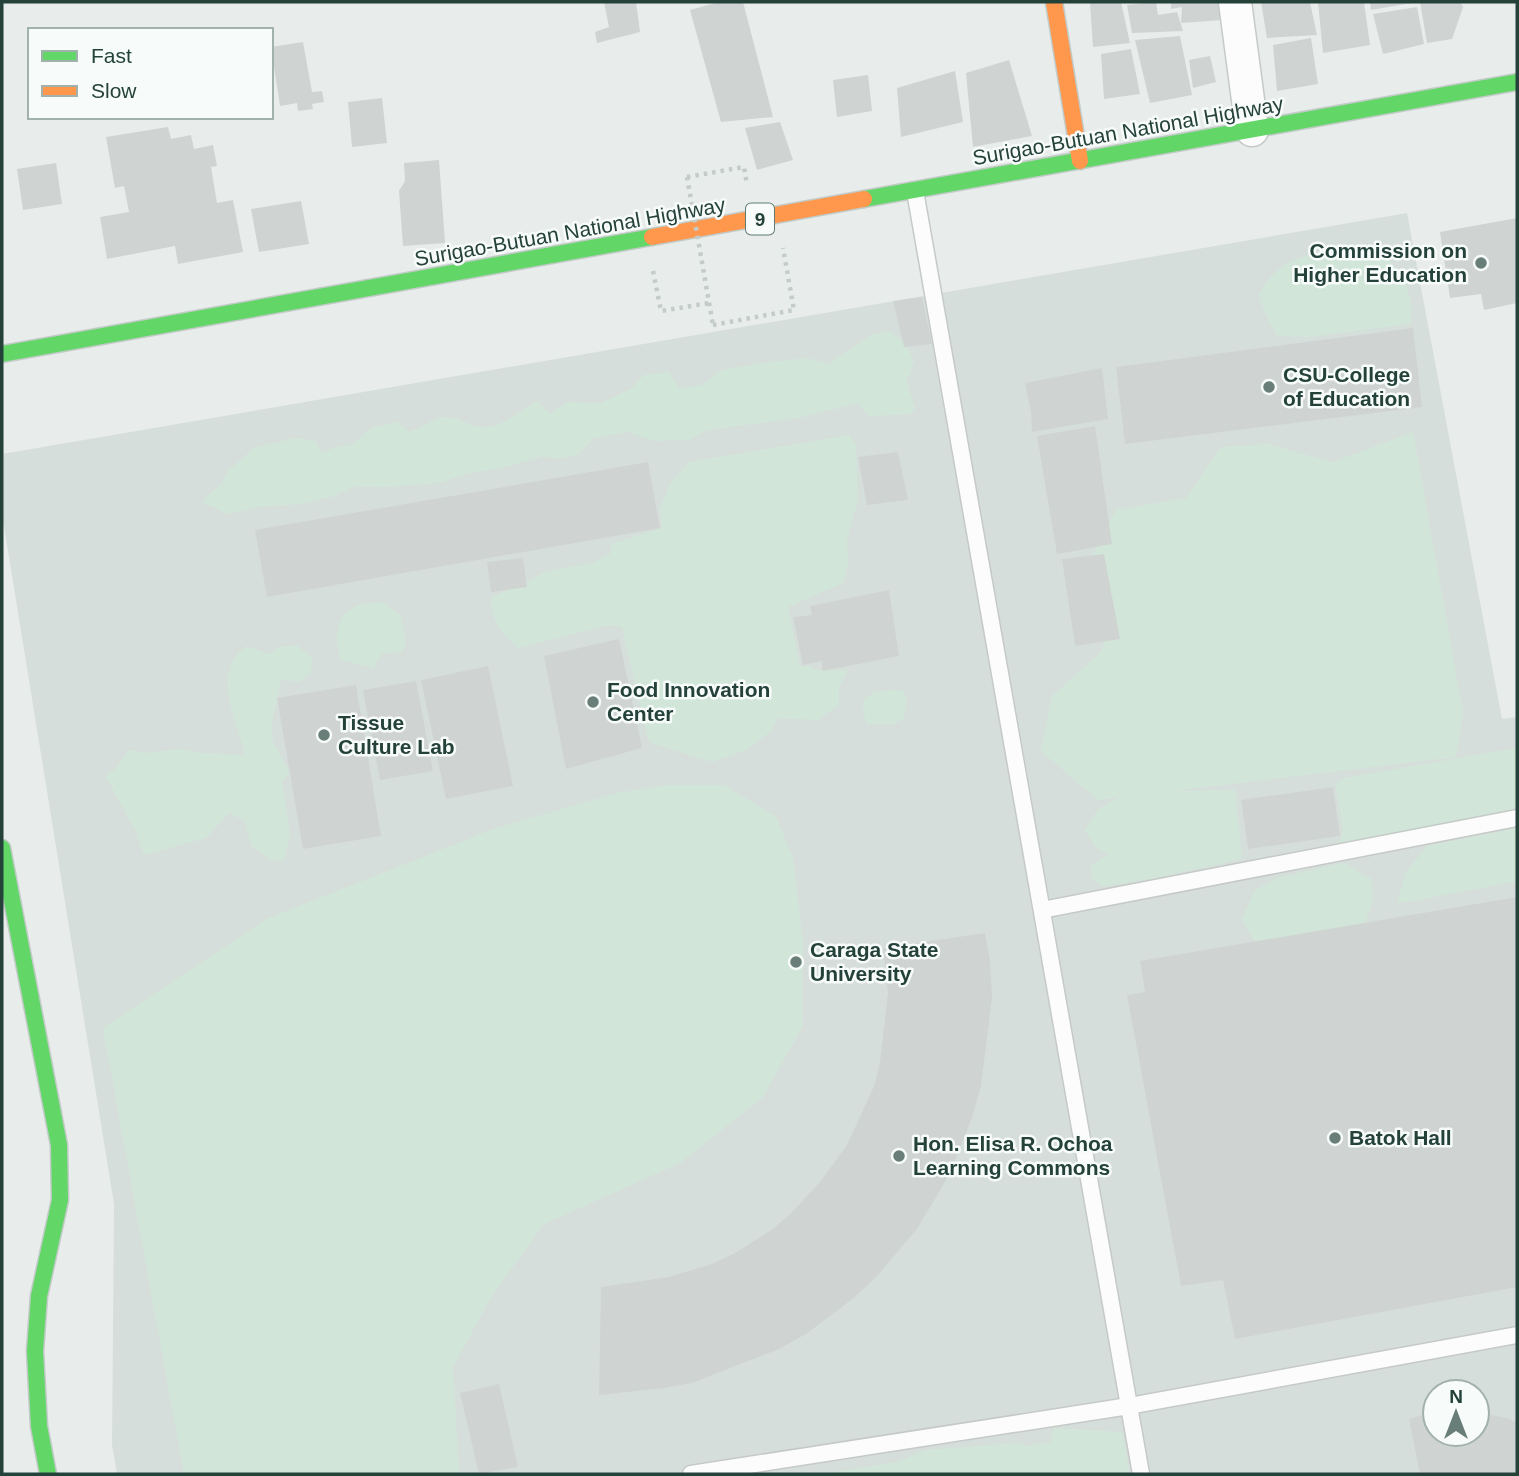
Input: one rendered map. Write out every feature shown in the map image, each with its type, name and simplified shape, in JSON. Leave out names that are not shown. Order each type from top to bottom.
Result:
[{"type":"main road","points":[[1054,2],[1080,161]]},
{"type":"main road","name":"Surigao-Butuan National Highway","points":[[2,354],[1517,82]]},
{"type":"main road","points":[[2,848],[60,1145],[60,1200],[39,1296],[35,1351],[39,1426],[48,1474]]},
{"type":"street","points":[[1235,2],[1252,130]]},
{"type":"lane","points":[[915,191],[1141,1474]]},
{"type":"lane","points":[[1042,910],[1517,818]]},
{"type":"lane","points":[[691,1474],[1129,1406],[1517,1335]]},
{"type":"path","points":[[744,167],[687,177],[713,325],[794,310],[778,216]]},
{"type":"path","points":[[661,311],[709,303]]},
{"type":"shaded area","name":"Caraga State University","points":[[1407,213],[1502,719],[1517,717],[1517,1474],[117,1474],[112,1445],[114,1204],[2,514],[2,454]]},
{"type":"green space","points":[[1373,250],[1393,264],[1406,286],[1411,302],[1410,324],[1309,337],[1277,336],[1259,295],[1268,280],[1280,269],[1307,256]]},
{"type":"green space","points":[[889,331],[903,341],[914,360],[906,380],[915,408],[910,414],[869,416],[858,403],[799,418],[707,430],[688,440],[653,441],[628,432],[594,438],[577,455],[556,459],[543,456],[439,483],[354,486],[335,496],[301,504],[258,507],[229,514],[202,502],[222,483],[229,470],[254,448],[295,438],[315,441],[322,453],[335,447],[353,444],[371,428],[398,422],[409,432],[445,417],[489,427],[511,418],[537,401],[550,414],[568,402],[601,403],[631,389],[644,375],[669,372],[679,388],[702,385],[723,370],[761,363],[807,358],[828,364],[874,334]]},
{"type":"green space","points":[[1413,432],[1463,713],[1456,757],[1173,791],[1235,790],[1242,859],[1103,887],[1092,878],[1091,865],[1110,854],[1095,847],[1085,830],[1098,809],[1120,797],[1098,800],[1041,751],[1052,696],[1100,653],[1116,615],[1093,554],[1116,510],[1187,498],[1221,447],[1267,444],[1333,462]]},
{"type":"green space","points":[[849,435],[856,445],[858,499],[847,540],[848,565],[843,583],[788,607],[800,666],[824,671],[848,671],[839,686],[839,705],[817,720],[778,718],[770,732],[744,751],[712,762],[649,742],[622,627],[609,625],[518,648],[496,620],[491,598],[546,572],[594,562],[610,554],[611,544],[662,528],[660,509],[670,483],[690,462]]},
{"type":"green space","points":[[383,602],[401,616],[406,644],[401,652],[382,654],[373,668],[342,660],[337,638],[343,616],[358,606]]},
{"type":"green space","points":[[297,645],[313,659],[310,674],[299,682],[281,679],[271,727],[273,742],[290,772],[282,781],[290,834],[284,861],[271,859],[252,847],[244,820],[229,813],[206,838],[144,855],[137,833],[106,777],[129,750],[147,753],[180,749],[245,755],[229,697],[230,668],[236,656],[247,646],[269,654],[280,647]]},
{"type":"green space","points":[[902,690],[907,699],[904,718],[893,724],[867,724],[863,711],[864,699],[875,692]]},
{"type":"green space","points":[[1517,748],[1517,816],[1338,845],[1342,823],[1336,784],[1344,778]]},
{"type":"green space","points":[[667,785],[724,785],[776,817],[793,859],[803,942],[802,1027],[763,1097],[680,1163],[544,1224],[492,1295],[453,1367],[459,1474],[184,1474],[103,1028],[267,919],[496,828],[617,793]]},
{"type":"green space","points":[[1517,828],[1517,881],[1397,902],[1406,872],[1427,846]]},
{"type":"green space","points":[[1343,863],[1371,879],[1373,900],[1365,923],[1255,942],[1242,919],[1255,890],[1277,878]]},
{"type":"green space","points":[[1054,1428],[1122,1432],[1130,1474],[823,1474],[897,1462],[926,1450],[1018,1443],[1027,1446],[1051,1442]]},
{"type":"building","points":[[604,2],[636,2],[640,32],[597,43],[595,32],[609,27]]},
{"type":"building","points":[[719,2],[743,2],[773,117],[721,122],[690,10]]},
{"type":"building","points":[[1090,2],[1121,2],[1130,43],[1093,47]]},
{"type":"building","points":[[1156,2],[1158,15],[1177,12],[1183,31],[1132,33],[1127,5]]},
{"type":"building","points":[[1171,2],[1235,2],[1237,19],[1181,23],[1182,7],[1171,9]]},
{"type":"building","points":[[1261,2],[1310,2],[1317,35],[1267,38]]},
{"type":"building","points":[[1318,2],[1364,2],[1370,45],[1323,53]]},
{"type":"building","points":[[1370,2],[1411,2],[1412,3],[1371,10]]},
{"type":"building","points":[[1420,2],[1460,2],[1463,7],[1452,39],[1427,43]]},
{"type":"building","points":[[1417,7],[1424,44],[1383,54],[1373,14]]},
{"type":"building","points":[[1180,36],[1192,95],[1150,103],[1135,40]]},
{"type":"building","points":[[1311,38],[1318,84],[1277,91],[1273,45]]},
{"type":"building","points":[[303,42],[312,92],[322,91],[324,102],[312,104],[313,109],[298,111],[297,103],[280,106],[273,47]]},
{"type":"building","points":[[1131,49],[1140,94],[1104,99],[1101,54]]},
{"type":"building","points":[[1210,56],[1216,82],[1193,88],[1189,60]]},
{"type":"building","points":[[1009,60],[1032,136],[973,147],[966,73]]},
{"type":"building","points":[[955,71],[963,122],[901,137],[897,88]]},
{"type":"building","points":[[868,75],[872,111],[837,117],[833,80]]},
{"type":"building","points":[[382,98],[387,143],[352,147],[348,102]]},
{"type":"building","points":[[780,122],[793,160],[757,170],[745,128]]},
{"type":"building","points":[[168,127],[171,139],[191,135],[194,149],[213,145],[217,166],[211,167],[217,203],[233,200],[243,252],[178,264],[175,246],[107,259],[100,217],[129,212],[124,186],[115,188],[106,137]]},
{"type":"building","points":[[439,160],[445,243],[403,246],[399,191],[405,181],[404,163]]},
{"type":"building","points":[[56,163],[62,204],[23,210],[17,169]]},
{"type":"building","points":[[301,201],[309,244],[259,252],[251,209]]},
{"type":"building","name":"Commission on Higher Education","points":[[1517,218],[1517,303],[1484,310],[1481,294],[1450,298],[1440,232]]},
{"type":"building","points":[[922,297],[932,344],[904,347],[893,301]]},
{"type":"building","name":"CSU-College of Education","points":[[1413,328],[1422,407],[1125,444],[1116,367]]},
{"type":"building","points":[[1102,368],[1108,419],[1032,432],[1025,383]]},
{"type":"building","points":[[1095,426],[1112,544],[1057,554],[1037,436]]},
{"type":"building","points":[[898,452],[908,500],[867,505],[858,457]]},
{"type":"building","points":[[648,462],[660,528],[267,597],[255,530]]},
{"type":"building","points":[[1104,554],[1120,639],[1075,646],[1062,559]]},
{"type":"building","points":[[523,558],[527,587],[491,592],[487,562]]},
{"type":"building","points":[[889,590],[899,656],[822,671],[822,661],[803,665],[793,617],[812,615],[810,606]]},
{"type":"building","name":"Food Innovation Center","points":[[619,639],[642,748],[566,769],[544,656]]},
{"type":"building","points":[[488,666],[513,786],[446,799],[421,680]]},
{"type":"building","points":[[416,681],[433,771],[380,780],[363,690]]},
{"type":"building","name":"Tissue Culture Lab","points":[[356,685],[381,836],[303,849],[277,698]]},
{"type":"building","points":[[1333,787],[1340,836],[1248,849],[1241,800]]},
{"type":"building","name":"Batok Hall","points":[[1517,897],[1517,1287],[1235,1339],[1223,1280],[1181,1286],[1127,995],[1145,992],[1140,961]]},
{"type":"building","name":"Hon. Elisa R. Ochoa Learning Commons","points":[[985,933],[992,998],[981,1086],[972,1118],[949,1175],[917,1229],[877,1276],[855,1297],[806,1334],[779,1349],[692,1383],[599,1395],[601,1287],[669,1277],[712,1264],[733,1254],[773,1229],[791,1213],[820,1182],[847,1145],[875,1084],[880,1062],[888,993],[883,948]]},
{"type":"building","points":[[499,1384],[518,1467],[479,1474],[460,1393]]},
{"type":"building","points":[[1421,1415],[1421,1448],[1491,1448],[1491,1415],[1517,1422],[1517,1474],[1420,1474],[1409,1419]]},
{"type":"traffic: fast","points":[[864,199],[1517,82]]},
{"type":"traffic: fast","points":[[2,354],[652,237]]},
{"type":"traffic: fast","points":[[2,848],[59,1145],[60,1200],[39,1296],[35,1351],[39,1426],[48,1474]]},
{"type":"traffic: slow","points":[[1054,2],[1080,161]]},
{"type":"traffic: slow","points":[[652,237],[864,199]]},
{"type":"place","name":"Commission on Higher Education","points":[[1481,263]]},
{"type":"place","name":"CSU-College of Education","points":[[1269,387]]},
{"type":"place","name":"Food Innovation Center","points":[[593,702]]},
{"type":"place","name":"Tissue Culture Lab","points":[[324,735]]},
{"type":"place","name":"Caraga State University","points":[[796,962]]},
{"type":"place","name":"Batok Hall","points":[[1335,1138]]},
{"type":"place","name":"Hon. Elisa R. Ochoa Learning Commons","points":[[899,1156]]}]
